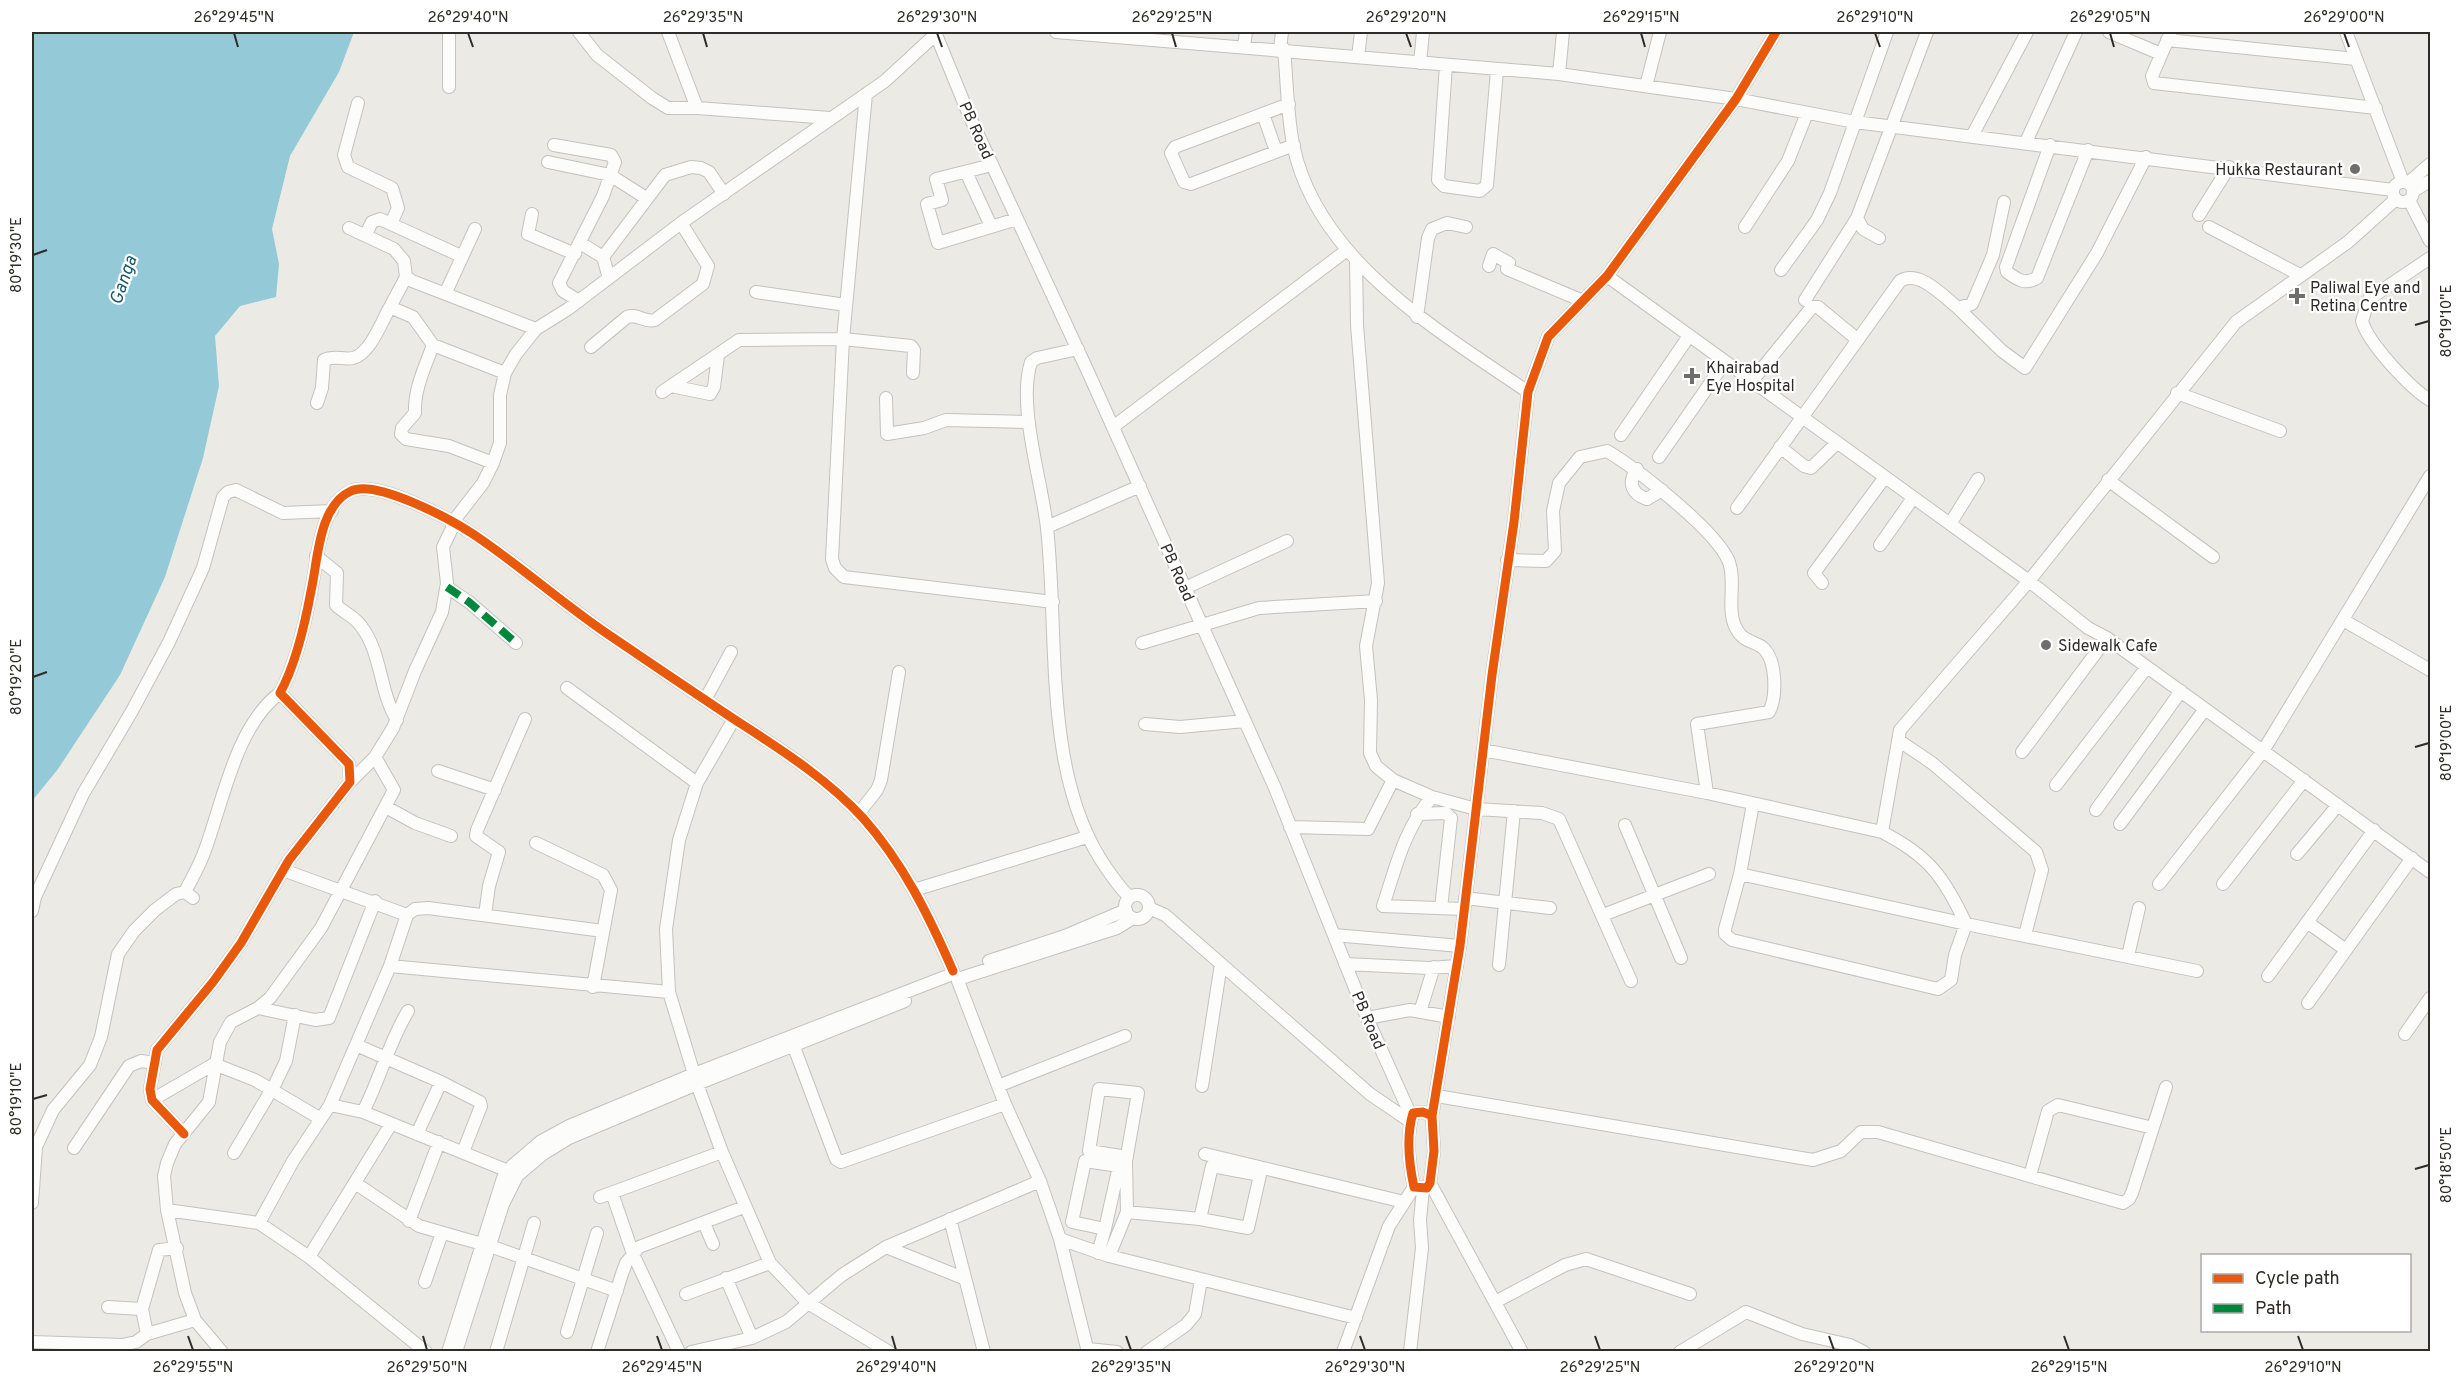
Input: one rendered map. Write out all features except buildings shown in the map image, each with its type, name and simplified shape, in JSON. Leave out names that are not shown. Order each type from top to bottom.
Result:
[{"type":"street","points":[[449,32],[449,87]]},
{"type":"street","points":[[579,32],[597,55],[668,108],[830,118]]},
{"type":"street","points":[[668,32],[697,108]]},
{"type":"street","points":[[1056,32],[1172,36],[1244,46],[1497,71],[1559,74],[1736,99],[1855,122],[2229,167],[2394,195],[2400,202],[2430,164]]},
{"type":"street","points":[[1244,46],[1246,32]]},
{"type":"street","points":[[1282,32],[1294,145],[1316,204],[1352,254],[1418,317],[1528,392]]},
{"type":"street","points":[[1358,57],[1361,32]]},
{"type":"street","points":[[1420,63],[1423,32]]},
{"type":"street","points":[[1559,74],[1563,32]]},
{"type":"street","points":[[1647,86],[1660,32]]},
{"type":"street","points":[[1343,1352],[1389,1226],[1404,1202],[1422,1187],[1434,1151],[1432,1116],[1460,946],[1507,560],[1514,522],[1528,392],[1548,337],[1607,276],[1736,99],[1776,32]]},
{"type":"street","points":[[1781,270],[1817,219],[1830,193],[1887,32]]},
{"type":"street","points":[[1805,300],[1857,218],[1927,32]]},
{"type":"street","points":[[1972,136],[2027,32]]},
{"type":"street","points":[[2026,142],[2076,32]]},
{"type":"street","points":[[2346,32],[2430,241]]},
{"type":"street","points":[[183,1134],[152,1100],[150,1089],[157,1050],[227,962],[283,870],[350,782],[375,757],[397,720],[442,612],[447,587],[444,547],[453,524],[483,483],[494,463],[500,443],[500,395],[505,373],[516,354],[536,329],[579,301],[681,223],[889,77],[936,33]]},
{"type":"street","name":"PB Road","points":[[936,33],[992,165],[1078,349],[1245,721],[1411,1120]]},
{"type":"street","points":[[2117,33],[2161,54]]},
{"type":"street","points":[[2356,59],[2169,36],[2152,76],[2154,83],[2376,108]]},
{"type":"street","points":[[1446,65],[1438,180],[1444,186],[1480,190],[1487,185],[1497,71]]},
{"type":"street","points":[[866,94],[843,339],[832,559],[835,568],[844,577],[1053,602]]},
{"type":"street","points":[[358,103],[344,155],[345,163],[348,167],[392,188],[398,208],[391,224]]},
{"type":"street","points":[[1289,104],[1175,147],[1171,153],[1186,184],[1294,145]]},
{"type":"street","points":[[1745,227],[1788,160],[1807,113]]},
{"type":"street","points":[[1263,114],[1276,151]]},
{"type":"street","points":[[554,145],[611,155],[615,162],[603,196],[559,283],[563,291],[579,301]]},
{"type":"street","points":[[2050,145],[2006,267],[2007,272],[2020,281],[2030,282],[2037,278],[2088,150]]},
{"type":"street","points":[[1737,508],[1900,281],[1907,277],[1916,277],[1958,308],[2002,351],[2025,368],[2097,253],[2146,157]]},
{"type":"street","points":[[548,162],[610,176],[646,198]]},
{"type":"street","points":[[992,165],[936,179],[942,200],[927,204],[938,243],[1017,219]]},
{"type":"street","points":[[603,257],[665,175],[691,167],[709,172],[724,194]]},
{"type":"street","points":[[2199,215],[2229,167]]},
{"type":"street","points":[[966,172],[991,226]]},
{"type":"street","points":[[1882,832],[1900,730],[2029,581],[2176,393],[2236,322],[2348,242],[2394,195],[2396,184],[2408,189],[2430,182]]},
{"type":"street","points":[[1958,308],[1972,304],[1984,278],[1993,255],[2004,202]]},
{"type":"street","points":[[532,214],[528,234],[603,257]]},
{"type":"street","points":[[1857,218],[1863,229],[1879,238]]},
{"type":"street","points":[[366,234],[370,224],[375,220],[391,224],[460,256]]},
{"type":"street","points":[[591,346],[627,317],[633,315],[655,320],[704,284],[708,266],[681,223]]},
{"type":"street","points":[[1418,317],[1428,238],[1432,229],[1447,224],[1466,227]]},
{"type":"street","points":[[2209,227],[2300,275]]},
{"type":"street","points":[[316,403],[322,388],[324,360],[335,357],[350,358],[362,354],[406,277],[401,255],[366,234],[349,228]]},
{"type":"street","points":[[446,292],[460,256],[475,229]]},
{"type":"street","points":[[1113,427],[1352,254]]},
{"type":"street","points":[[1352,254],[1378,583],[1366,646],[1371,700],[1370,753],[1376,766],[1393,780],[1432,797],[1476,809],[1542,813],[1559,819],[1631,981]]},
{"type":"street","points":[[1489,266],[1493,254],[1509,263],[1507,269],[1583,301]]},
{"type":"street","points":[[603,257],[609,278]]},
{"type":"street","points":[[2430,258],[2369,299],[2362,321],[2367,333],[2389,361],[2430,400]]},
{"type":"street","points":[[1607,276],[2029,581],[2088,628],[2107,638],[2430,872]]},
{"type":"street","points":[[406,277],[536,329]]},
{"type":"street","points":[[756,292],[846,305]]},
{"type":"street","points":[[390,307],[413,317],[433,345],[505,373]]},
{"type":"street","points":[[1752,381],[1812,307],[1818,307],[1858,340]]},
{"type":"street","points":[[1621,435],[1689,336]]},
{"type":"street","points":[[718,355],[714,387],[710,394],[666,389],[739,340],[746,339],[843,339],[911,346],[914,351],[913,373]]},
{"type":"street","points":[[433,345],[417,392],[415,413],[402,428],[401,434],[406,439],[449,446],[494,463]]},
{"type":"street","points":[[1078,349],[1037,357],[1031,362],[1027,382],[1029,422],[1047,527],[1059,722],[1075,802],[1087,837],[1121,890],[1130,897],[1141,896],[1147,901],[1149,908],[1143,917],[1129,914]]},
{"type":"street","points":[[1659,457],[1725,362]]},
{"type":"street","points":[[2176,393],[2280,430]]},
{"type":"street","points":[[886,398],[887,434],[924,428],[946,420],[1029,422]]},
{"type":"street","points":[[1780,447],[1804,466],[1810,468],[1817,465],[1837,443]]},
{"type":"street","points":[[1507,560],[1546,561],[1551,558],[1555,551],[1553,511],[1559,483],[1580,457],[1607,451],[1637,469],[1662,490],[1716,543],[1728,560],[1732,578],[1732,616],[1739,633],[1768,653],[1774,703],[1769,712],[1697,724],[1707,793]]},
{"type":"street","points":[[1637,469],[1632,475],[1631,486],[1635,493],[1647,499],[1662,490]]},
{"type":"street","points":[[2159,884],[2263,751],[2430,476]]},
{"type":"street","points":[[1822,583],[1814,573],[1885,477]]},
{"type":"street","points":[[1950,524],[1978,479]]},
{"type":"street","points":[[2108,480],[2213,557]]},
{"type":"street","points":[[1047,527],[1140,486]]},
{"type":"street","points":[[32,1203],[36,1147],[52,1110],[90,1065],[101,1037],[118,954],[134,931],[155,910],[176,894],[189,895],[223,792],[240,750],[258,716],[280,693],[312,591],[320,539],[332,511],[340,498],[349,492],[369,488],[388,492],[472,534],[572,610],[819,776],[858,814],[895,858],[925,906],[956,976],[1005,1104],[1040,1181],[1060,1239],[1088,1350],[1117,1352]]},
{"type":"street","points":[[32,911],[35,897],[82,794],[132,711],[169,642],[203,568],[223,497],[228,492],[236,490],[283,513],[332,511]]},
{"type":"street","points":[[1880,545],[1914,498]]},
{"type":"street","points":[[1185,588],[1287,542]]},
{"type":"street","points":[[316,556],[334,568],[337,573],[334,601],[340,609],[354,617],[368,637],[386,698],[397,720]]},
{"type":"street","points":[[447,587],[470,602],[516,643]]},
{"type":"street","points":[[1142,642],[1260,608],[1376,601]]},
{"type":"street","points":[[2343,620],[2430,670]]},
{"type":"street","points":[[2022,752],[2107,638]]},
{"type":"street","points":[[705,700],[731,652]]},
{"type":"street","points":[[2056,785],[2147,667]]},
{"type":"street","points":[[858,814],[877,790],[881,780],[899,672]]},
{"type":"street","points":[[567,688],[697,783]]},
{"type":"street","points":[[2096,810],[2181,691]]},
{"type":"street","points":[[280,693],[349,764],[350,782]]},
{"type":"street","points":[[2120,824],[2205,709]]},
{"type":"street","points":[[485,915],[489,886],[499,852],[476,836],[477,830],[525,719]]},
{"type":"street","points":[[734,719],[697,783],[680,840],[666,929],[669,992],[695,1079],[722,1152],[770,1263],[808,1303],[889,1352]]},
{"type":"street","points":[[1145,724],[1180,727],[1245,721]]},
{"type":"street","points":[[1898,740],[1932,763],[2036,852],[2042,870],[2025,935]]},
{"type":"street","points":[[1483,750],[1707,793],[1882,832],[1914,849],[1940,877],[1966,924],[1955,955],[1951,980],[1938,989],[1732,940],[1725,934],[1740,874],[1753,804]]},
{"type":"street","points":[[222,1352],[195,1320],[184,1293],[177,1248],[167,1210],[164,1176],[167,1163],[183,1134],[209,1102],[214,1064],[220,1042],[231,1022],[258,1008],[270,998],[321,928],[386,807],[394,790],[375,757]]},
{"type":"street","points":[[438,771],[495,790]]},
{"type":"street","points":[[1290,827],[1368,829],[1393,780]]},
{"type":"street","points":[[2223,884],[2304,780]]},
{"type":"street","points":[[1432,797],[1417,814],[1408,830],[1383,906],[1441,908],[1465,904],[1505,903],[1550,908]]},
{"type":"street","points":[[2297,854],[2338,805]]},
{"type":"street","points":[[386,807],[415,823],[451,836]]},
{"type":"street","points":[[1499,965],[1514,811]]},
{"type":"street","points":[[1417,814],[1446,813],[1451,818],[1441,908]]},
{"type":"street","points":[[1625,825],[1682,958]]},
{"type":"street","points":[[2268,976],[2374,831]]},
{"type":"street","points":[[914,890],[1087,837]]},
{"type":"street","points":[[536,843],[603,874],[609,881],[611,890],[593,987]]},
{"type":"street","points":[[2308,1003],[2412,858]]},
{"type":"street","points":[[283,870],[375,901],[407,915]]},
{"type":"street","points":[[1603,915],[1709,874]]},
{"type":"street","points":[[1740,874],[1966,924],[2197,971]]},
{"type":"street","points":[[456,1352],[503,1178],[508,1171],[545,1146],[569,1138],[695,1079],[956,976],[1116,928],[1129,914],[1130,897]]},
{"type":"street","points":[[258,1008],[315,1020],[329,1018],[375,901]]},
{"type":"street","points":[[259,1222],[293,1161],[330,1105],[390,966],[407,915],[416,909],[428,908],[603,931]]},
{"type":"street","points":[[1149,908],[1165,915],[1370,1094],[1411,1120]]},
{"type":"street","points":[[2128,956],[2139,908]]},
{"type":"street","points":[[2307,922],[2346,950]]},
{"type":"street","points":[[1334,935],[1460,946]]},
{"type":"street","points":[[1202,1086],[1221,964]]},
{"type":"street","points":[[1346,964],[1434,968],[1457,966]]},
{"type":"street","points":[[390,966],[593,987],[669,992]]},
{"type":"street","points":[[1420,1012],[1434,968]]},
{"type":"street","points":[[695,1079],[794,1047],[956,976]]},
{"type":"street","points":[[2405,1034],[2430,998]]},
{"type":"street","points":[[363,1112],[389,1058],[399,1026],[408,1011]]},
{"type":"street","points":[[1367,1018],[1389,1012],[1420,1012],[1449,1017]]},
{"type":"street","points":[[234,1153],[272,1089],[286,1060],[296,1015]]},
{"type":"street","points":[[998,1086],[1125,1036]]},
{"type":"street","points":[[356,1045],[389,1058],[480,1102],[481,1106],[463,1152]]},
{"type":"street","points":[[794,1047],[836,1159],[841,1162],[1005,1104]]},
{"type":"street","points":[[74,1148],[129,1066],[141,1061],[155,1063]]},
{"type":"street","points":[[152,1100],[214,1064],[242,1073],[321,1119]]},
{"type":"street","points":[[417,1134],[441,1082]]},
{"type":"street","points":[[1437,1096],[1813,1160],[1840,1151],[1861,1132],[1878,1132],[2123,1203],[2132,1193],[2166,1088]]},
{"type":"street","points":[[1103,1254],[1127,1212],[1126,1157],[1138,1093],[1099,1089],[1089,1152],[1126,1157]]},
{"type":"street","points":[[330,1105],[363,1112],[508,1171]]},
{"type":"street","points":[[2030,1176],[2048,1110],[2053,1106],[2058,1105],[2153,1128]]},
{"type":"street","points":[[1410,1352],[1422,1248],[1420,1220],[1422,1187],[1411,1120],[1417,1112],[1432,1116]]},
{"type":"street","points":[[309,1257],[392,1124]]},
{"type":"street","points":[[409,1221],[439,1142]]},
{"type":"street","points":[[448,1352],[503,1204],[517,1176],[545,1146]]},
{"type":"street","points":[[679,1352],[606,1195],[722,1152]]},
{"type":"street","points":[[1205,1154],[1404,1202]]},
{"type":"street","points":[[1103,1254],[1105,1229],[1119,1166],[1086,1161],[1072,1222],[1105,1229]]},
{"type":"street","points":[[1127,1212],[1200,1219],[1248,1228],[1260,1175],[1212,1166],[1200,1219]]},
{"type":"street","points":[[691,1352],[752,1338],[786,1322],[842,1275],[886,1247],[1040,1181]]},
{"type":"street","points":[[355,1183],[409,1221],[486,1245],[617,1291]]},
{"type":"street","points":[[1422,1187],[1495,1302],[1522,1352]]},
{"type":"street","points":[[597,1352],[626,1263],[639,1247],[744,1207]]},
{"type":"street","points":[[167,1210],[259,1222],[309,1257],[426,1352]]},
{"type":"street","points":[[950,1219],[963,1278],[984,1352]]},
{"type":"street","points":[[496,1352],[534,1223]]},
{"type":"street","points":[[704,1223],[712,1244]]},
{"type":"street","points":[[425,1282],[442,1233]]},
{"type":"street","points":[[567,1332],[597,1233]]},
{"type":"street","points":[[1060,1239],[1103,1254],[1356,1318]]},
{"type":"street","points":[[886,1247],[963,1278]]},
{"type":"street","points":[[147,1334],[142,1309],[159,1250],[177,1248]]},
{"type":"street","points":[[1495,1302],[1565,1265],[1586,1259],[1690,1294]]},
{"type":"street","points":[[686,1294],[770,1263]]},
{"type":"street","points":[[726,1278],[752,1338]]},
{"type":"street","points":[[1147,1352],[1186,1325],[1195,1314],[1201,1280]]},
{"type":"street","points":[[108,1307],[142,1309]]},
{"type":"street","points":[[1680,1352],[1746,1312],[1802,1334],[1864,1352]]},
{"type":"street","points":[[32,1342],[74,1348],[138,1347],[147,1334],[195,1320]]},
{"type":"water","name":"Ganga","points":[[32,32],[354,32],[339,72],[290,156],[272,229],[279,264],[276,297],[240,306],[215,336],[219,386],[203,458],[165,577],[120,675],[58,769],[32,801]]},
{"type":"marked path","points":[[447,587],[469,602],[516,643]]},
{"type":"cycle path","points":[[1432,1116],[1423,1112],[1413,1113],[1409,1150],[1414,1187],[1427,1188],[1430,1183],[1434,1151],[1432,1116],[1460,946],[1492,675],[1514,522],[1528,392],[1548,337],[1607,276],[1736,99],[1776,32]]},
{"type":"cycle path","points":[[184,1134],[152,1100],[150,1089],[157,1050],[213,982],[241,943],[289,860],[350,782],[349,764],[280,693],[299,644],[309,604],[321,535],[332,509],[340,498],[351,491],[362,489],[395,495],[462,527],[594,625],[821,779],[850,804],[891,853],[925,910],[953,971]]},
{"type":"place","name":"Hukka Restaurant","points":[[2355,169]]},
{"type":"place","name":"Paliwal Eye and Retina Centre","points":[[2297,296]]},
{"type":"place","name":"Khairabad Eye Hospital","points":[[1692,376]]},
{"type":"place","name":"Sidewalk Cafe","points":[[2046,645]]}]
